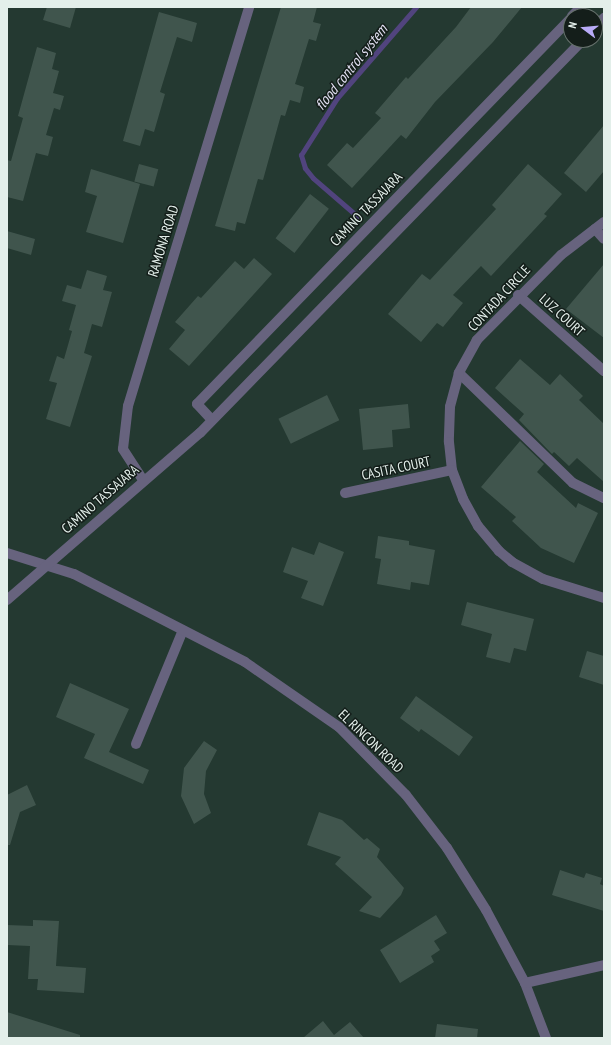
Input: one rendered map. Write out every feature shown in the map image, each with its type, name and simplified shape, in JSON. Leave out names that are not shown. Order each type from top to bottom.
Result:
[{"type":"street","name":"RAMONA ROAD","points":[[143,480],[123,449],[128,406],[249,7]]},
{"type":"street","name":"CAMINO TASSAJARA","points":[[212,420],[197,404],[563,26]]},
{"type":"street","name":"CAMINO TASSAJARA","points":[[7,600],[212,420],[575,48]]},
{"type":"street","name":"CONTADA CIRCLE","points":[[604,222],[561,255],[518,295],[477,340],[459,373],[450,407],[449,442],[452,470],[463,499],[478,526],[512,562],[543,579],[604,598]]},
{"type":"street","points":[[595,229],[604,239]]},
{"type":"street","name":"LUZ COURT","points":[[518,295],[604,371]]},
{"type":"street","points":[[459,373],[573,483],[604,498]]},
{"type":"street","name":"CASITA COURT","points":[[345,493],[452,470]]},
{"type":"street","name":"EL RINCON ROAD","points":[[7,553],[74,574],[245,662],[328,719],[406,795],[447,848],[486,910],[525,983],[546,1038]]},
{"type":"street","points":[[136,744],[183,630]]},
{"type":"street","points":[[525,983],[604,965]]},
{"type":"building","points":[[47,7],[76,7],[70,28],[43,20]]},
{"type":"building","points":[[281,7],[317,7],[313,22],[321,24],[316,41],[309,39],[295,84],[304,87],[300,103],[290,100],[285,116],[281,115],[263,180],[258,179],[245,224],[237,222],[235,231],[215,226]]},
{"type":"building","points":[[471,7],[522,7],[493,42],[435,102],[406,139],[401,135],[352,188],[327,165],[347,143],[353,148],[381,118],[375,113],[406,77],[408,79],[456,27]]},
{"type":"building","points":[[159,12],[197,23],[192,42],[177,37],[160,92],[165,94],[154,132],[145,129],[140,146],[123,141]]},
{"type":"building","points":[[37,47],[56,53],[52,69],[59,71],[53,93],[64,96],[60,110],[54,108],[46,135],[53,137],[48,156],[36,153],[23,201],[7,197],[7,160],[11,161],[23,118],[18,116]]},
{"type":"building","points":[[604,125],[604,171],[586,192],[564,173]]},
{"type":"building","points":[[139,164],[158,169],[154,187],[134,181]]},
{"type":"building","points":[[528,164],[562,194],[544,214],[547,216],[491,276],[481,266],[453,295],[463,303],[443,327],[437,323],[421,342],[388,314],[422,274],[430,280],[496,209],[492,205]]},
{"type":"building","points":[[91,169],[140,184],[123,243],[86,232],[97,196],[85,192]]},
{"type":"building","points":[[310,194],[329,209],[294,253],[276,238]]},
{"type":"building","points":[[7,231],[35,239],[31,255],[7,248]]},
{"type":"building","points":[[254,258],[272,274],[189,366],[169,349],[185,330],[175,322],[198,296],[201,298],[235,261],[244,269]]},
{"type":"building","points":[[604,264],[604,338],[566,309]]},
{"type":"building","points":[[87,270],[107,276],[103,290],[112,292],[102,327],[92,324],[84,353],[92,356],[70,427],[46,419],[57,383],[49,381],[57,356],[64,359],[72,331],[69,330],[76,305],[62,301],[67,285],[81,289]]},
{"type":"building","points":[[520,359],[550,385],[560,374],[583,396],[579,400],[604,424],[604,482],[577,458],[569,466],[554,452],[552,454],[519,420],[524,414],[495,388]]},
{"type":"building","points":[[327,395],[339,420],[291,444],[278,419]]},
{"type":"building","points":[[408,404],[410,428],[392,430],[393,447],[363,450],[359,409]]},
{"type":"building","points":[[520,441],[544,464],[537,472],[576,508],[578,503],[598,513],[574,563],[541,548],[512,521],[516,517],[481,487]]},
{"type":"building","points":[[378,536],[409,541],[409,545],[435,550],[429,585],[411,582],[410,590],[377,584],[381,559],[375,558]]},
{"type":"building","points":[[319,542],[344,552],[323,606],[301,598],[308,581],[283,572],[292,547],[314,555]]},
{"type":"building","points":[[467,602],[534,619],[526,651],[514,648],[510,663],[486,657],[492,634],[461,625]]},
{"type":"building","points":[[587,651],[604,656],[604,685],[579,677]]},
{"type":"building","points":[[70,683],[129,709],[109,752],[149,770],[143,784],[84,758],[95,734],[56,717]]},
{"type":"building","points":[[416,696],[473,737],[459,756],[421,729],[419,732],[400,718]]},
{"type":"building","points":[[204,741],[217,750],[206,771],[204,794],[211,813],[194,824],[181,796],[184,768]]},
{"type":"building","points":[[27,785],[36,805],[20,812],[10,845],[7,845],[7,795]]},
{"type":"building","points":[[319,812],[342,820],[364,840],[367,838],[380,849],[377,857],[404,888],[401,895],[380,918],[359,911],[372,897],[335,864],[341,857],[307,845]]},
{"type":"building","points":[[560,870],[584,878],[586,873],[602,878],[600,884],[604,886],[604,911],[552,895]]},
{"type":"building","points":[[436,915],[447,933],[434,941],[440,950],[431,956],[434,962],[400,983],[380,950]]},
{"type":"building","points":[[33,920],[59,921],[56,966],[86,968],[84,993],[37,990],[38,979],[28,979],[30,946],[7,945],[7,925],[33,926]]},
{"type":"building","points":[[7,1012],[80,1035],[80,1038],[7,1038]]},
{"type":"building","points":[[323,1021],[334,1035],[350,1022],[364,1038],[303,1038]]},
{"type":"building","points":[[437,1024],[478,1029],[477,1038],[435,1038]]},
{"type":"waterway","name":"flood control system","points":[[357,216],[313,178],[305,168],[301,155],[337,98],[416,7]]}]
